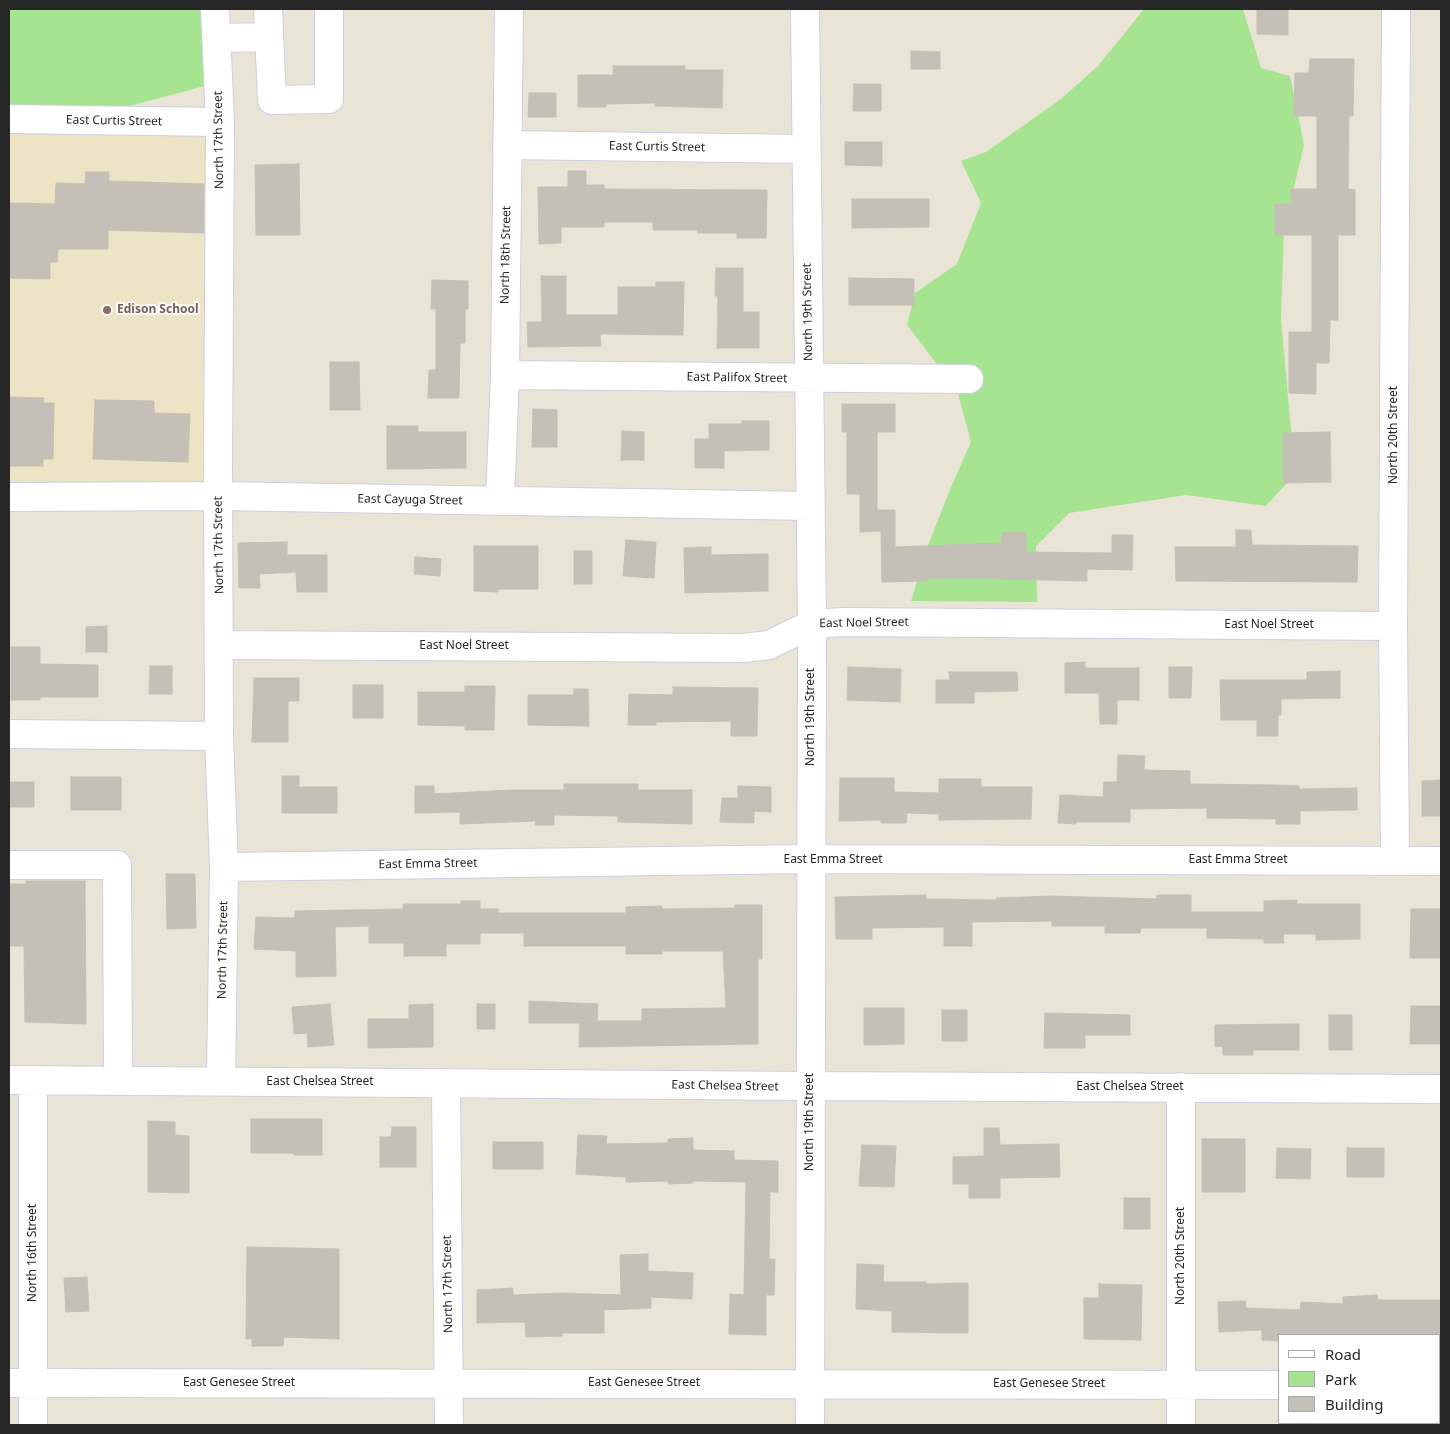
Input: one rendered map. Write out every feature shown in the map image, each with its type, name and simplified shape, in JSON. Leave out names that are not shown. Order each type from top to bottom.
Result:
[{"type":"street","name":"North 17th Street","points":[[216,9],[220,122],[218,496],[220,736],[224,867],[222,1081]]},
{"type":"street","points":[[268,9],[272,100],[330,99],[330,9]]},
{"type":"street","name":"North 18th Street","points":[[500,501],[505,375],[509,9]]},
{"type":"street","name":"North 19th Street","points":[[805,9],[812,624],[810,1425]]},
{"type":"street","name":"North 20th Street","points":[[1396,9],[1393,626],[1396,861]]},
{"type":"street","points":[[217,38],[269,37]]},
{"type":"street","name":"East Curtis Street","points":[[9,119],[220,122]]},
{"type":"street","name":"East Curtis Street","points":[[508,145],[806,149]]},
{"type":"street","name":"East Palifox Street","points":[[505,375],[968,379]]},
{"type":"street","name":"East Cayuga Street","points":[[9,497],[218,496],[810,506]]},
{"type":"street","name":"East Noel Street","points":[[220,645],[743,648],[769,645],[812,624],[843,622],[1393,626]]},
{"type":"street","points":[[9,734],[220,736]]},
{"type":"street","name":"East Emma Street","points":[[224,867],[811,859],[1441,861]]},
{"type":"street","points":[[9,864],[117,866],[118,1081]]},
{"type":"street","name":"East Chelsea Street","points":[[21,1080],[1441,1089]]},
{"type":"street","name":"North 16th Street","points":[[21,1080],[21,1383],[34,1425]]},
{"type":"street","name":"North 17th Street","points":[[446,1083],[449,1425]]},
{"type":"street","name":"North 20th Street","points":[[1181,1087],[1181,1425]]},
{"type":"street","name":"East Genesee Street","points":[[21,1383],[1278,1385]]},
{"type":"shaded area","name":"Edison School","points":[[9,133],[205,137],[205,483],[9,485]]},
{"type":"green space","points":[[9,9],[205,9],[208,85],[126,107],[9,107]]},
{"type":"green space","points":[[1144,9],[1243,9],[1261,68],[1290,76],[1304,145],[1284,230],[1281,319],[1295,474],[1266,506],[1186,495],[1069,513],[1036,546],[1037,602],[911,601],[927,548],[971,442],[958,394],[955,390],[978,390],[978,367],[939,367],[907,325],[915,293],[957,264],[981,203],[961,161],[986,152],[1061,99],[1098,66]]},
{"type":"building","points":[[1257,9],[1288,9],[1288,35],[1257,34]]},
{"type":"building","points":[[911,51],[940,52],[940,69],[911,69]]},
{"type":"building","points":[[1310,59],[1354,59],[1353,116],[1349,116],[1348,189],[1355,190],[1355,235],[1338,235],[1338,320],[1330,320],[1329,363],[1316,363],[1316,394],[1289,393],[1289,332],[1312,332],[1312,235],[1275,235],[1275,204],[1291,204],[1291,189],[1317,189],[1317,116],[1294,116],[1295,73],[1309,73]]},
{"type":"building","points":[[613,66],[685,66],[685,70],[723,70],[722,108],[655,106],[655,103],[606,104],[606,107],[578,107],[578,75],[613,75]]},
{"type":"building","points":[[854,84],[881,84],[881,111],[853,111]]},
{"type":"building","points":[[529,93],[556,93],[556,117],[528,117]]},
{"type":"building","points":[[845,142],[882,142],[882,166],[845,165]]},
{"type":"building","points":[[299,164],[300,235],[256,235],[255,165]]},
{"type":"building","points":[[568,171],[586,171],[586,185],[604,185],[604,189],[767,190],[766,238],[737,238],[737,233],[698,233],[698,230],[653,230],[653,222],[604,222],[604,227],[561,227],[561,243],[539,244],[538,187],[568,187]]},
{"type":"building","points":[[86,172],[109,172],[109,181],[204,184],[204,233],[108,230],[108,249],[58,249],[57,262],[50,262],[50,279],[9,278],[9,203],[55,204],[56,183],[85,184]]},
{"type":"building","points":[[852,199],[929,199],[929,227],[852,228]]},
{"type":"building","points":[[716,268],[743,268],[743,312],[759,312],[759,348],[717,348],[718,296],[715,296]]},
{"type":"building","points":[[541,276],[566,276],[566,315],[618,315],[618,287],[656,287],[656,282],[684,282],[683,335],[600,334],[601,346],[528,347],[527,322],[542,322]]},
{"type":"building","points":[[849,278],[914,279],[914,305],[849,305]]},
{"type":"building","points":[[432,280],[468,281],[468,309],[465,309],[465,343],[460,343],[459,398],[428,398],[429,370],[436,370],[436,309],[431,309]]},
{"type":"building","points":[[330,362],[359,362],[360,410],[330,410]]},
{"type":"building","points":[[9,397],[44,398],[43,403],[54,403],[53,459],[43,459],[43,466],[9,466]]},
{"type":"building","points":[[95,400],[154,401],[154,413],[190,414],[188,462],[93,459]]},
{"type":"building","points":[[842,404],[895,404],[895,432],[877,432],[877,510],[895,510],[895,547],[1002,543],[1002,532],[1026,533],[1026,552],[1112,553],[1112,535],[1133,535],[1132,570],[1087,569],[1087,581],[928,578],[928,581],[882,582],[881,531],[860,532],[860,494],[847,494],[847,432],[842,432]]},
{"type":"building","points":[[533,409],[557,410],[557,447],[532,447]]},
{"type":"building","points":[[742,421],[769,421],[769,450],[724,451],[724,468],[695,468],[695,439],[709,439],[709,424],[742,424]]},
{"type":"building","points":[[387,426],[418,426],[418,432],[466,432],[466,468],[387,469]]},
{"type":"building","points":[[622,431],[644,432],[644,460],[621,460]]},
{"type":"building","points":[[1330,432],[1331,482],[1283,483],[1283,433]]},
{"type":"building","points":[[1236,530],[1251,530],[1252,545],[1358,546],[1357,582],[1176,581],[1175,547],[1236,547]]},
{"type":"building","points":[[626,540],[656,542],[654,578],[623,576]]},
{"type":"building","points":[[287,542],[287,555],[327,555],[327,592],[297,592],[296,572],[259,574],[260,588],[239,588],[238,543]]},
{"type":"building","points":[[474,546],[538,546],[538,589],[498,589],[498,592],[474,591]]},
{"type":"building","points":[[711,547],[711,555],[768,554],[768,591],[685,593],[684,548]]},
{"type":"building","points":[[574,551],[592,551],[592,584],[574,584]]},
{"type":"building","points":[[415,557],[441,559],[440,576],[414,574]]},
{"type":"building","points":[[107,626],[107,652],[86,652],[86,627]]},
{"type":"building","points":[[11,647],[40,647],[40,664],[98,665],[98,697],[40,697],[40,700],[11,700]]},
{"type":"building","points":[[1085,662],[1085,668],[1139,668],[1139,700],[1117,700],[1117,724],[1100,724],[1099,693],[1065,693],[1065,663]]},
{"type":"building","points":[[150,666],[172,666],[172,694],[149,694]]},
{"type":"building","points":[[848,667],[901,669],[900,702],[847,700]]},
{"type":"building","points":[[1169,667],[1192,667],[1191,698],[1169,698]]},
{"type":"building","points":[[1340,671],[1340,698],[1281,699],[1281,715],[1278,715],[1278,736],[1257,736],[1257,720],[1221,720],[1220,680],[1307,680],[1307,672]]},
{"type":"building","points":[[949,672],[1017,672],[1018,691],[974,692],[974,703],[936,703],[936,680],[950,680]]},
{"type":"building","points":[[254,678],[299,678],[299,701],[288,701],[288,742],[252,742]]},
{"type":"building","points":[[353,685],[383,685],[383,718],[353,718]]},
{"type":"building","points":[[465,686],[495,686],[494,730],[465,730],[465,726],[418,725],[418,692],[465,692]]},
{"type":"building","points":[[673,687],[758,688],[757,736],[731,736],[731,721],[656,722],[656,725],[628,725],[629,694],[673,695]]},
{"type":"building","points":[[574,689],[588,689],[589,726],[528,725],[528,695],[574,695]]},
{"type":"building","points":[[1118,755],[1145,756],[1144,770],[1190,771],[1190,784],[1299,786],[1299,789],[1357,788],[1357,810],[1300,811],[1300,824],[1276,824],[1276,819],[1207,818],[1207,808],[1130,809],[1130,822],[1058,823],[1060,795],[1103,797],[1104,782],[1117,782]]},
{"type":"building","points":[[282,776],[299,776],[299,787],[337,787],[337,813],[282,813]]},
{"type":"building","points":[[71,777],[121,777],[121,810],[71,810]]},
{"type":"building","points":[[840,778],[894,778],[894,792],[939,793],[939,779],[981,779],[981,787],[1032,787],[1031,819],[939,820],[939,814],[907,813],[906,823],[881,823],[881,820],[839,821]]},
{"type":"building","points":[[1441,780],[1441,816],[1422,816],[1422,781]]},
{"type":"building","points":[[9,782],[34,782],[34,807],[9,807]]},
{"type":"building","points":[[564,784],[638,784],[638,790],[692,790],[692,824],[618,822],[618,816],[554,815],[554,825],[535,825],[536,821],[460,824],[460,812],[415,813],[415,786],[434,786],[434,794],[513,790],[564,790]]},
{"type":"building","points":[[738,786],[771,787],[771,812],[754,811],[754,823],[720,822],[722,798],[738,798]]},
{"type":"building","points":[[166,874],[195,874],[196,928],[167,929]]},
{"type":"building","points":[[26,881],[85,881],[86,1024],[25,1022],[24,946],[9,946],[9,884],[26,884]]},
{"type":"building","points":[[926,895],[926,899],[996,900],[996,898],[1052,896],[1157,899],[1157,895],[1191,895],[1191,912],[1264,912],[1264,901],[1297,900],[1297,904],[1360,904],[1360,939],[1316,940],[1316,934],[1283,934],[1284,943],[1264,943],[1264,939],[1207,938],[1207,928],[1141,928],[1140,933],[1105,933],[1105,926],[1052,926],[1052,921],[972,922],[972,946],[944,946],[944,927],[872,928],[872,939],[836,939],[835,897]]},
{"type":"building","points":[[461,901],[480,901],[480,909],[498,909],[498,913],[626,913],[626,907],[662,906],[662,909],[735,908],[735,905],[762,905],[762,959],[758,959],[758,1044],[579,1047],[580,1023],[529,1023],[529,1001],[598,1004],[597,1021],[642,1021],[642,1009],[726,1008],[723,951],[662,951],[662,954],[626,954],[626,946],[524,946],[524,933],[480,933],[480,944],[446,944],[446,956],[404,956],[404,943],[369,943],[369,926],[335,927],[336,976],[296,977],[296,951],[254,949],[256,917],[295,918],[295,911],[403,909],[403,904],[461,904]]},
{"type":"building","points":[[1411,909],[1441,909],[1441,958],[1410,958]]},
{"type":"building","points":[[330,1004],[334,1045],[308,1047],[307,1033],[294,1034],[292,1007]]},
{"type":"building","points":[[433,1004],[433,1047],[368,1048],[368,1019],[409,1019],[409,1005]]},
{"type":"building","points":[[477,1004],[495,1004],[495,1029],[477,1029]]},
{"type":"building","points":[[1411,1006],[1441,1006],[1441,1044],[1410,1044]]},
{"type":"building","points":[[864,1008],[904,1008],[904,1044],[864,1045]]},
{"type":"building","points":[[942,1010],[967,1010],[967,1041],[942,1041]]},
{"type":"building","points":[[1045,1013],[1130,1015],[1130,1035],[1085,1035],[1085,1048],[1044,1048]]},
{"type":"building","points":[[1329,1015],[1352,1015],[1352,1050],[1329,1050]]},
{"type":"building","points":[[1299,1024],[1299,1050],[1253,1050],[1253,1055],[1223,1055],[1223,1046],[1215,1047],[1215,1025]]},
{"type":"building","points":[[251,1119],[322,1119],[322,1155],[251,1153]]},
{"type":"building","points":[[148,1121],[175,1122],[175,1135],[189,1136],[189,1193],[148,1192]]},
{"type":"building","points":[[392,1127],[416,1127],[416,1167],[380,1167],[380,1137],[391,1137]]},
{"type":"building","points":[[984,1128],[999,1128],[1000,1145],[1059,1144],[1060,1177],[1000,1178],[1000,1198],[969,1198],[969,1184],[953,1184],[953,1157],[984,1156]]},
{"type":"building","points":[[578,1135],[607,1136],[606,1144],[668,1143],[668,1139],[693,1138],[693,1150],[734,1151],[734,1160],[778,1161],[778,1192],[770,1192],[769,1259],[775,1259],[774,1295],[766,1295],[766,1335],[729,1334],[730,1294],[744,1295],[746,1182],[693,1181],[693,1183],[668,1184],[668,1181],[626,1182],[626,1177],[576,1174]]},
{"type":"building","points":[[1202,1139],[1245,1139],[1245,1192],[1202,1192]]},
{"type":"building","points":[[493,1142],[543,1142],[543,1169],[493,1169]]},
{"type":"building","points":[[862,1145],[896,1146],[894,1187],[859,1186]]},
{"type":"building","points":[[1277,1148],[1311,1149],[1310,1179],[1276,1178]]},
{"type":"building","points":[[1347,1148],[1384,1148],[1384,1177],[1347,1177]]},
{"type":"building","points":[[1124,1198],[1150,1198],[1150,1229],[1124,1229]]},
{"type":"building","points":[[247,1247],[339,1249],[339,1339],[284,1337],[283,1346],[252,1346],[252,1339],[246,1339]]},
{"type":"building","points":[[648,1254],[648,1271],[693,1273],[692,1299],[651,1297],[651,1308],[604,1310],[604,1333],[562,1333],[562,1336],[526,1337],[525,1322],[477,1323],[477,1290],[513,1288],[513,1295],[561,1293],[621,1295],[620,1255]]},
{"type":"building","points":[[857,1264],[884,1265],[883,1282],[968,1283],[968,1333],[892,1332],[892,1311],[856,1309]]},
{"type":"building","points":[[87,1277],[89,1311],[66,1312],[64,1278]]},
{"type":"building","points":[[1099,1284],[1142,1285],[1141,1340],[1084,1339],[1084,1298],[1099,1298]]},
{"type":"building","points":[[1377,1295],[1378,1300],[1441,1300],[1441,1335],[1278,1334],[1278,1341],[1262,1340],[1262,1330],[1219,1332],[1218,1302],[1245,1301],[1246,1308],[1300,1310],[1301,1302],[1343,1304],[1343,1297]]},
{"type":"place","name":"Edison School","points":[[107,310]]}]
